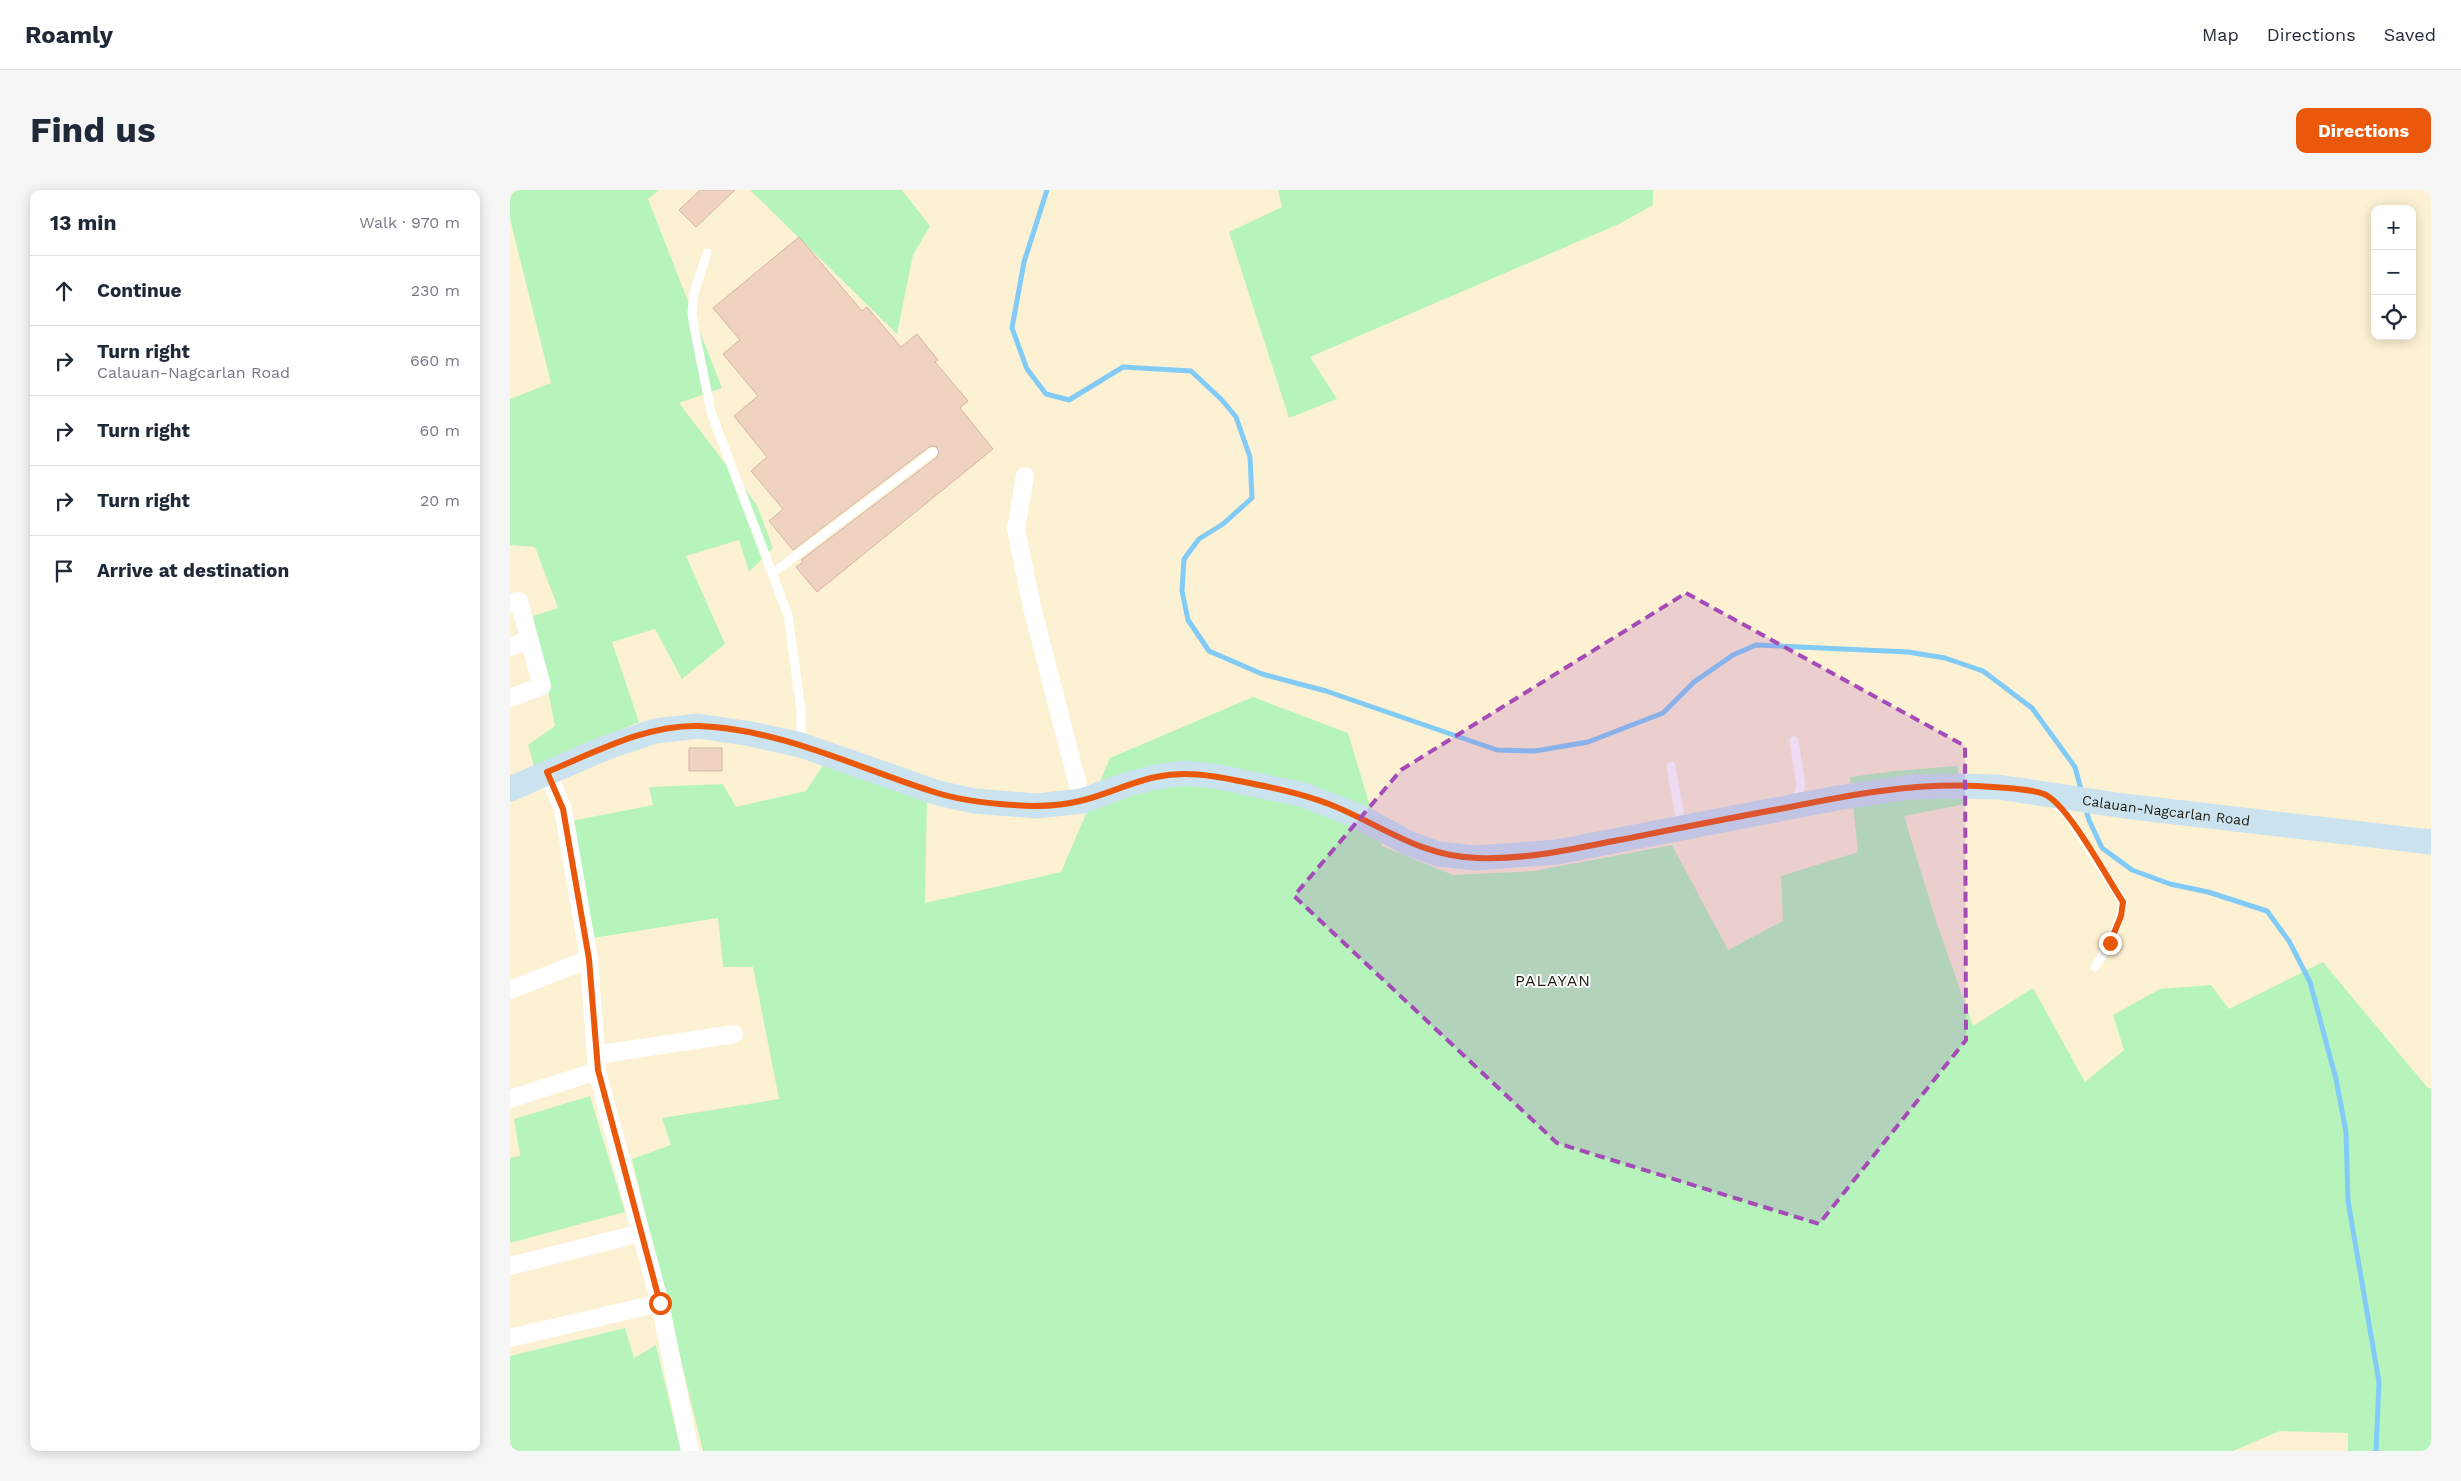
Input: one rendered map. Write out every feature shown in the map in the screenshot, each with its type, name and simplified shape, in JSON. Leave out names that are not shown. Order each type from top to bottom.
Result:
[{"type":"main road","name":"Calauan-Nagcarlan Road","points":[[510,789],[605,748],[655,731],[698,726],[751,734],[801,745],[938,794],[974,801],[1037,806],[1082,801],[1125,785],[1156,777],[1185,773],[1214,776],[1304,795],[1353,814],[1408,843],[1438,854],[1476,858],[1557,852],[1795,806],[1910,787],[1998,788],[2124,806],[2431,842]]},
{"type":"street","points":[[1026,476],[1016,529],[1032,607],[1082,801]]},
{"type":"street","points":[[510,603],[519,601],[542,686],[510,698]]},
{"type":"street","points":[[510,647],[529,640]]},
{"type":"street","points":[[547,772],[563,809],[589,959],[597,1063],[660,1303],[690,1451]]},
{"type":"street","points":[[510,990],[589,959]]},
{"type":"street","points":[[510,1099],[597,1063],[734,1034]]},
{"type":"street","points":[[510,1266],[641,1233]]},
{"type":"street","points":[[510,1338],[660,1303]]},
{"type":"lane","points":[[707,253],[694,293],[692,313],[709,403],[788,615],[801,710],[801,745]]},
{"type":"lane","points":[[773,573],[933,452]]},
{"type":"lane","points":[[1794,741],[1801,784],[1795,806]]},
{"type":"lane","points":[[1671,766],[1682,828]]},
{"type":"lane","points":[[2055,796],[2123,902],[2121,916],[2110,943],[2095,967]]},
{"type":"highlighted area","points":[[1686,593],[1965,746],[1966,1040],[1819,1224],[1557,1143],[1294,896],[1401,770]]},
{"type":"green space","points":[[510,190],[659,190],[648,199],[722,388],[679,403],[757,505],[773,548],[749,572],[739,540],[686,556],[725,644],[682,679],[655,629],[612,642],[639,722],[534,766],[528,745],[555,726],[533,616],[558,608],[535,547],[510,545],[510,399],[551,383],[510,219]]},
{"type":"green space","points":[[750,190],[902,190],[930,226],[913,255],[897,334]]},
{"type":"green space","points":[[1278,190],[1653,190],[1653,205],[1619,224],[1310,357],[1337,399],[1289,418],[1229,232],[1282,207]]},
{"type":"green space","points":[[1253,697],[1348,733],[1382,846],[1453,875],[1534,871],[1672,845],[1728,950],[1783,921],[1781,876],[1858,852],[1850,777],[1957,766],[1965,804],[1904,816],[1937,924],[1973,1026],[2033,988],[2085,1082],[2124,1050],[2113,1015],[2160,989],[2211,985],[2229,1009],[2323,962],[2427,1087],[2431,1089],[2431,1451],[2348,1451],[2348,1433],[2280,1431],[2233,1451],[703,1451],[632,1159],[671,1145],[662,1118],[779,1099],[753,967],[723,967],[718,918],[593,938],[571,821],[653,805],[649,787],[723,784],[736,807],[806,791],[823,765],[927,798],[925,903],[1061,872],[1110,758]]},
{"type":"green space","points":[[590,1096],[625,1212],[510,1243],[510,1158],[520,1156],[514,1119]]},
{"type":"green space","points":[[625,1328],[634,1358],[656,1345],[681,1451],[510,1451],[510,1356]]},
{"type":"building","points":[[700,190],[735,190],[696,227],[679,210]]},
{"type":"building","points":[[799,237],[862,311],[867,307],[901,347],[917,334],[938,360],[935,362],[968,401],[960,408],[993,449],[817,592],[796,567],[803,562],[801,560],[937,457],[939,452],[936,446],[929,447],[793,550],[769,521],[783,509],[751,471],[767,457],[734,416],[758,396],[723,354],[740,340],[713,308]]},
{"type":"building","points":[[689,748],[722,748],[722,771],[689,771]]},
{"type":"waterway","points":[[1047,190],[1024,262],[1012,328],[1027,369],[1046,394],[1069,400],[1123,367],[1191,371],[1221,399],[1236,417],[1250,457],[1252,498],[1223,524],[1199,539],[1184,559],[1182,591],[1188,620],[1209,651],[1262,674],[1326,691],[1497,750],[1535,751],[1588,742],[1663,713],[1694,682],[1733,655],[1756,645],[1908,652],[1945,658],[1983,671],[2032,708],[2075,767],[2082,793]]},
{"type":"waterway","points":[[2085,806],[2089,820],[2102,848],[2132,870],[2170,884],[2208,892],[2267,911],[2289,941],[2310,982],[2336,1079],[2346,1132],[2348,1201],[2379,1382],[2376,1451]]},
{"type":"district","name":"PALAYAN","points":[[1553,980]]},
{"type":"route","points":[[660,1303],[598,1070],[589,959],[563,809],[547,772],[605,748],[655,731],[698,726],[751,734],[801,745],[938,794],[974,801],[1008,804],[1037,806],[1082,801],[1125,785],[1156,777],[1185,773],[1214,776],[1304,795],[1360,817],[1408,843],[1438,854],[1476,858],[1557,852],[1837,798],[1910,787],[1956,786],[1998,788],[2046,795],[2068,816],[2123,902],[2121,916],[2110,943]]}]
